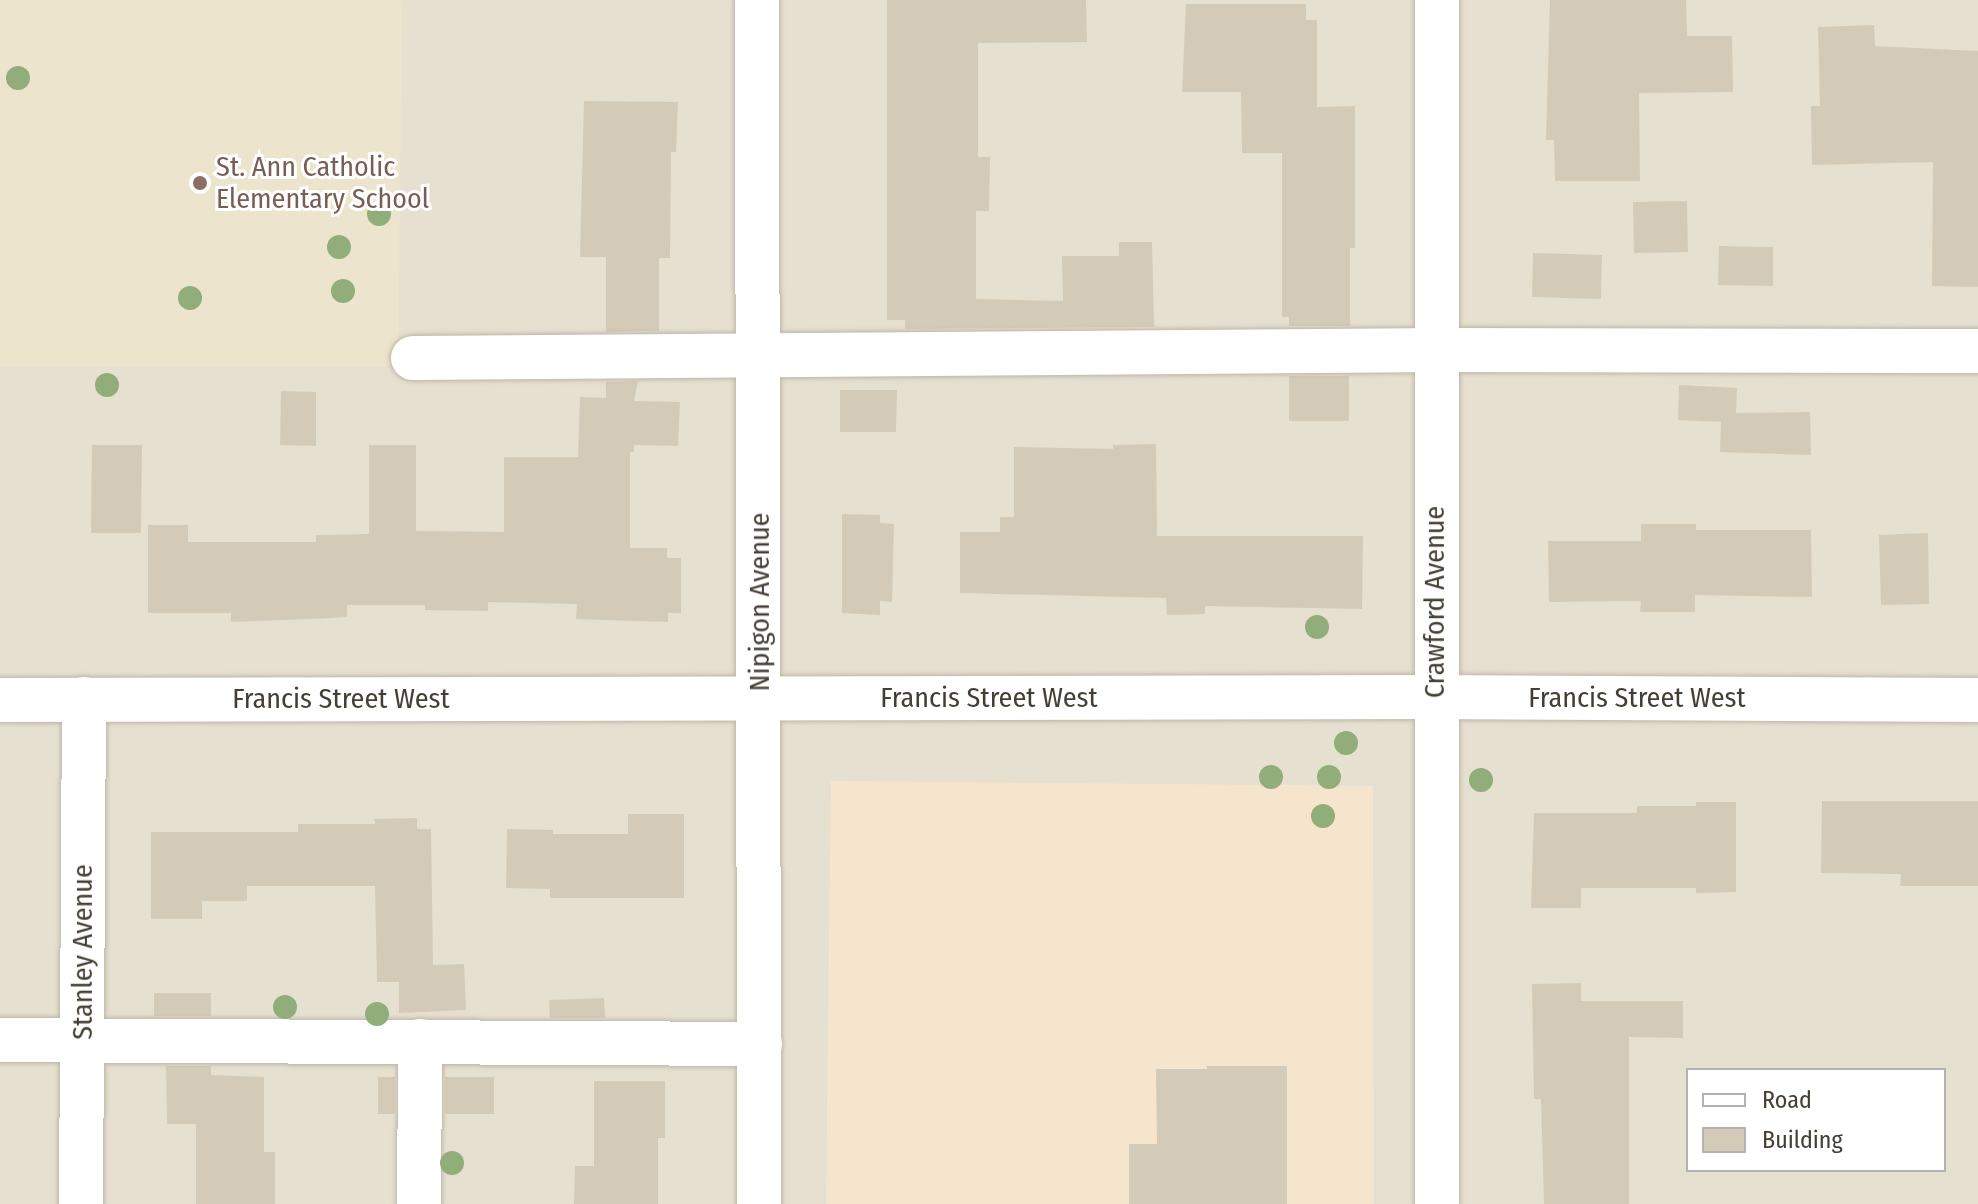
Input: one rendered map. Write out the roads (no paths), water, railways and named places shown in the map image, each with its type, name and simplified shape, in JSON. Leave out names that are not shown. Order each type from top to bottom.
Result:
[{"type":"street","name":"Nipigon Avenue","points":[[757,0],[759,1204]]},
{"type":"street","name":"Crawford Avenue","points":[[1437,0],[1437,1204]]},
{"type":"street","points":[[413,358],[1436,350],[1978,351]]},
{"type":"street","name":"Francis Street West","points":[[0,700],[1435,697],[1978,700]]},
{"type":"street","name":"Stanley Avenue","points":[[81,1204],[84,699]]},
{"type":"street","points":[[0,1040],[760,1044]]},
{"type":"street","points":[[419,1204],[420,1041]]},
{"type":"place","name":"St. Ann Catholic Elementary School","points":[[200,183]]}]
